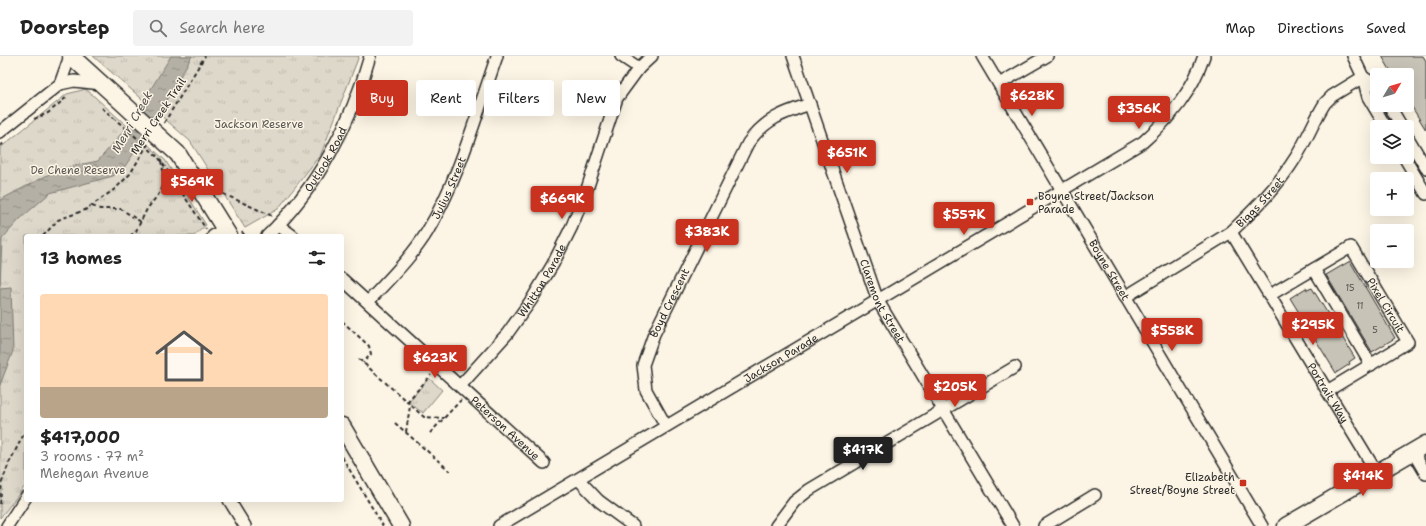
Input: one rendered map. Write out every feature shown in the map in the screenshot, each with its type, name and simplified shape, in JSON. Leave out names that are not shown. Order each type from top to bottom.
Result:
[{"type":"main road","points":[[71,56],[178,154],[218,233]]},
{"type":"main road","points":[[344,429],[401,526]]},
{"type":"main road","points":[[1286,526],[1419,448]]},
{"type":"street","points":[[3,136],[60,84],[71,56]]},
{"type":"street","name":"Outlook Road","points":[[274,229],[318,173],[350,117],[370,56]]},
{"type":"street","name":"Julius Street","points":[[368,302],[407,260],[426,233],[441,207],[466,150],[497,56]]},
{"type":"street","points":[[621,56],[638,68]]},
{"type":"street","name":"Whitton Parade","points":[[464,389],[532,299],[553,264],[572,226],[588,186],[617,98],[638,68],[652,56]]},
{"type":"street","name":"Claremont Street","points":[[793,56],[878,301],[1013,526]]},
{"type":"street","name":"Boyne Street","points":[[982,56],[1262,526]]},
{"type":"street","points":[[999,84],[1047,56]]},
{"type":"street","name":"Jackson Parade","points":[[499,526],[579,480],[666,426],[1144,142],[1164,124],[1190,90],[1204,56]]},
{"type":"street","points":[[1353,56],[1363,77],[1368,97],[1382,120]]},
{"type":"street","points":[[1363,77],[1370,82]]},
{"type":"street","name":"Biggs Street","points":[[1125,297],[1231,232],[1262,201],[1280,180],[1296,157],[1325,103],[1332,96],[1363,77]]},
{"type":"street","points":[[60,84],[74,81],[103,84]]},
{"type":"street","name":"Boyd Crescent","points":[[666,426],[646,390],[643,364],[654,334],[748,143],[758,130],[770,120],[810,104]]},
{"type":"street","points":[[1414,144],[1422,153],[1426,168]]},
{"type":"street","points":[[1408,164],[1426,194]]},
{"type":"street","points":[[274,229],[288,234]]},
{"type":"street","name":"Portrait Way","points":[[1231,232],[1377,473]]},
{"type":"street","name":"Pixel Circuit","points":[[1270,295],[1350,247],[1408,342],[1327,391]]},
{"type":"street","points":[[1314,269],[1371,365]]},
{"type":"street","name":"Peterson Avenue","points":[[344,281],[394,328],[464,389],[544,463]]},
{"type":"street","points":[[776,526],[794,502],[809,490],[944,411],[1015,367]]},
{"type":"street","points":[[1419,448],[1426,474]]},
{"type":"street","points":[[579,480],[598,501],[633,526]]},
{"type":"street","points":[[1044,526],[1095,495]]},
{"type":"street","points":[[7,526],[24,500]]},
{"type":"street","points":[[231,502],[245,526]]},
{"type":"path","name":"Merri Creek Trail","points":[[162,127],[205,56]]},
{"type":"path","points":[[31,121],[48,113],[68,96]]},
{"type":"path","points":[[102,108],[159,158],[218,233]]},
{"type":"path","points":[[0,146],[3,136]]},
{"type":"path","name":"Merri Creek Trail","points":[[46,234],[58,220],[92,206],[130,174],[149,144]]},
{"type":"path","points":[[159,158],[165,179]]},
{"type":"path","points":[[132,234],[161,191],[165,179],[171,174]]},
{"type":"path","points":[[217,190],[274,229]]},
{"type":"path","points":[[92,206],[100,209],[121,209],[141,222]]},
{"type":"path","points":[[344,324],[369,346],[371,354],[363,363]]},
{"type":"path","points":[[359,359],[424,417],[444,418]]},
{"type":"path","points":[[406,402],[438,366]]},
{"type":"path","points":[[430,433],[444,418],[464,389]]},
{"type":"path","points":[[406,433],[410,406]]},
{"type":"path","points":[[395,423],[450,471]]},
{"type":"path","points":[[0,504],[2,482],[9,463],[24,434]]},
{"type":"path","points":[[344,460],[383,526]]},
{"type":"green space","name":"Jackson Reserve","points":[[93,56],[359,56],[321,154],[278,209],[245,228],[190,141]]},
{"type":"green space","name":"De Chene Reserve","points":[[86,89],[165,160],[206,225],[196,234],[24,234],[24,488],[0,518],[0,148],[67,94]]},
{"type":"green space","points":[[429,378],[442,390],[423,413],[408,402]]},
{"type":"water","name":"Merri Creek","points":[[171,56],[192,56],[143,140],[123,169],[113,176],[50,193],[20,219],[2,239],[0,285],[0,200],[59,169],[98,161],[128,126]]},
{"type":"water","points":[[11,287],[13,351],[0,385],[0,288]]},
{"type":"building","points":[[1382,56],[1423,56],[1426,61],[1426,130],[1414,110],[1414,68],[1389,68]]},
{"type":"building","points":[[1350,261],[1395,338],[1372,352],[1326,275]]},
{"type":"building","points":[[1306,288],[1307,290],[1312,288],[1355,358],[1349,362],[1350,364],[1336,373],[1290,298]]},
{"type":"place","name":"Boyne Street/Jackson Parade","points":[[1030,202]]},
{"type":"place","name":"Elizabeth Street/Boyne Street","points":[[1243,483]]}]
